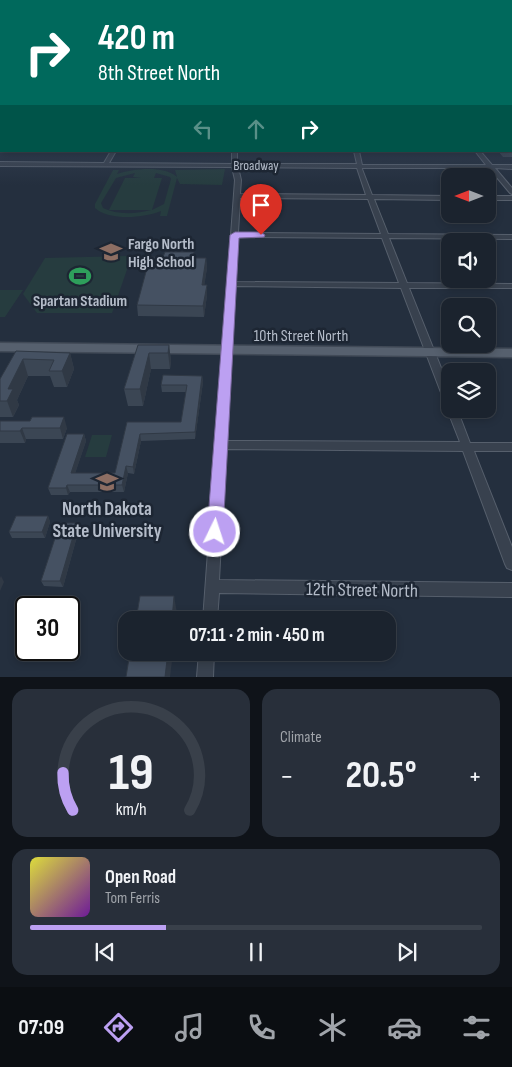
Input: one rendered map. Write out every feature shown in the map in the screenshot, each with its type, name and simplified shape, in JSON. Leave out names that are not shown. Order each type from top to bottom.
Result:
[{"type":"main road","name":"10th Street North","points":[[0,347],[226,351],[512,352]]},
{"type":"street","points":[[106,164],[113,152]]},
{"type":"street","points":[[211,611],[238,180],[235,152]]},
{"type":"street","points":[[356,152],[359,169],[441,380]]},
{"type":"street","points":[[478,152],[512,192]]},
{"type":"street","name":"Broadway","points":[[0,164],[512,167]]},
{"type":"street","points":[[237,196],[441,198]]},
{"type":"street","points":[[496,198],[512,198]]},
{"type":"street","points":[[235,235],[512,237]]},
{"type":"street","points":[[231,284],[512,286]]},
{"type":"street","points":[[456,418],[512,564]]},
{"type":"street","points":[[221,445],[512,447]]},
{"type":"street","name":"12th Street North","points":[[212,586],[512,590]]},
{"type":"street","points":[[205,677],[206,661]]},
{"type":"green space","points":[[156,169],[171,173],[177,177],[175,170],[225,169],[222,185],[180,184],[177,178],[167,216],[160,216],[161,211],[136,217],[118,217],[101,212],[95,208],[95,204],[113,170],[119,170],[117,174]],"holes":[[[135,173],[133,177],[141,178],[125,178],[109,210],[151,210],[127,213],[114,212],[103,208],[101,203],[116,178]],[[156,173],[171,179],[164,204],[152,210],[162,178],[154,178]]]},
{"type":"green space","name":"Spartan Stadium","points":[[128,256],[131,258],[112,313],[37,313],[23,294],[45,258]]},
{"type":"green space","points":[[0,290],[23,290],[5,317],[0,317]]},
{"type":"green space","points":[[92,435],[112,435],[106,457],[85,457]]},
{"type":"building","points":[[165,252],[194,252],[193,258],[206,258],[202,285],[207,285],[203,306],[137,305],[150,257],[163,257]]},
{"type":"building","points":[[138,345],[169,345],[168,353],[149,353],[140,389],[124,389]]},
{"type":"building","points":[[16,351],[70,353],[62,371],[49,371],[54,360],[23,359],[8,389],[13,389],[7,401],[0,401],[0,379]]},
{"type":"building","points":[[163,375],[202,376],[195,432],[140,434],[133,467],[126,466],[122,485],[67,485],[66,488],[48,488],[67,434],[84,434],[71,473],[115,473],[127,422],[181,422],[187,385],[161,385]]},
{"type":"building","points":[[32,417],[64,417],[60,428],[22,428],[20,431],[0,431],[0,421],[30,421]]},
{"type":"building","points":[[16,516],[48,516],[42,532],[9,532]]},
{"type":"building","points":[[60,523],[77,523],[60,581],[41,581]]},
{"type":"building","points":[[140,596],[174,596],[173,611],[138,611]]},
{"type":"building","points":[[129,661],[167,661],[165,677],[126,677]]},
{"type":"place","name":"Fargo North High School","points":[[111,252]]},
{"type":"place","name":"Spartan Stadium","points":[[80,276]]},
{"type":"place","name":"North Dakota State University","points":[[107,482]]},
{"type":"route","points":[[215,532],[235,235],[261,235]]}]
